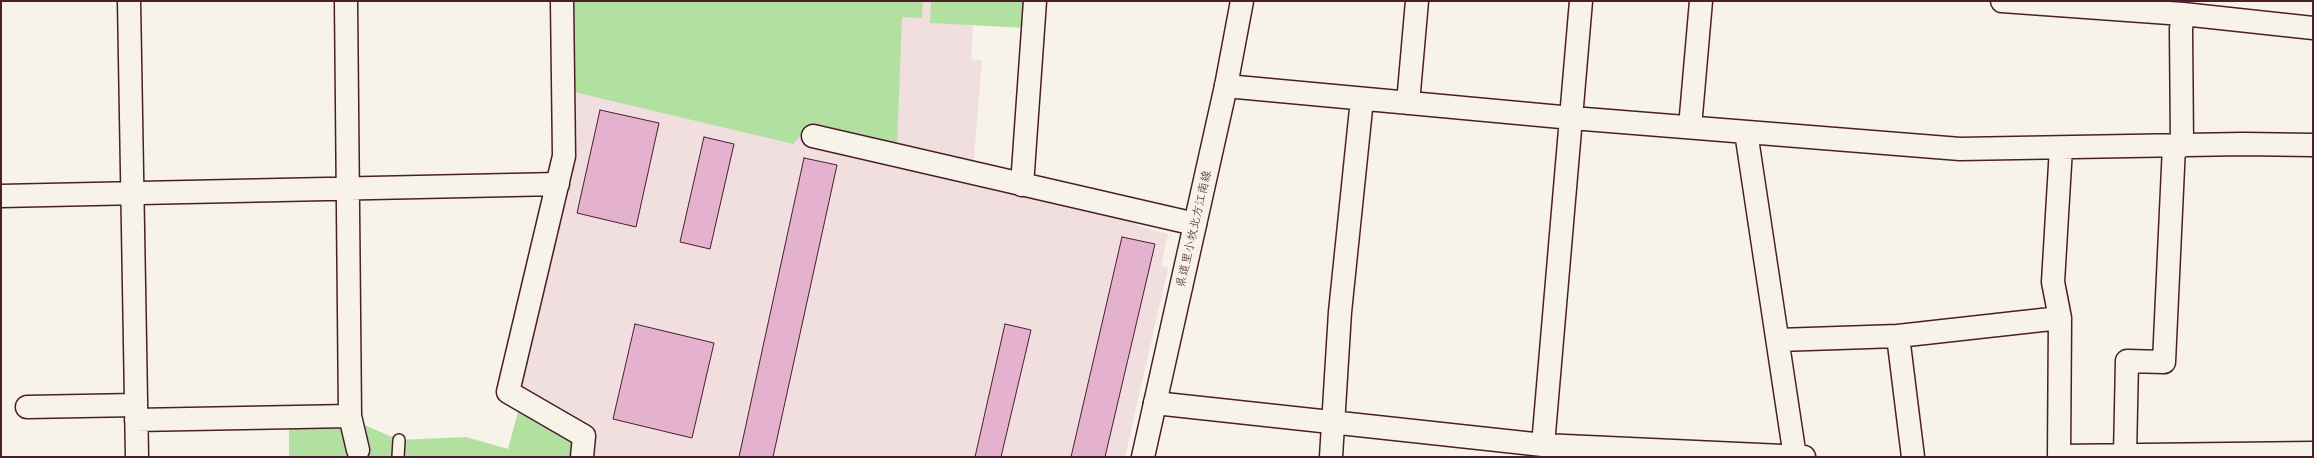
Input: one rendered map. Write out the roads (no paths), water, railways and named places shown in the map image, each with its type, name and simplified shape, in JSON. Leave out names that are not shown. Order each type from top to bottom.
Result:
[{"type":"street","points":[[128,1],[133,193],[137,457]]},
{"type":"street","points":[[346,1],[350,416],[358,450]]},
{"type":"street","points":[[562,1],[564,156],[508,392],[584,436],[582,457]]},
{"type":"street","points":[[1022,185],[1034,1]]},
{"type":"street","name":"県道里小牧北方江南線","points":[[1143,457],[1226,86],[1242,1]]},
{"type":"street","points":[[1408,103],[1417,1]]},
{"type":"street","points":[[1543,445],[1581,1]]},
{"type":"street","points":[[1690,127],[1700,1]]},
{"type":"street","points":[[2002,1],[2183,14],[2313,28]]},
{"type":"street","points":[[2125,455],[2128,361],[2164,362],[2178,146],[2181,29],[2183,14]]},
{"type":"street","points":[[1226,86],[1572,118],[1960,149],[2313,145]]},
{"type":"street","points":[[1331,457],[1340,312],[1362,99]]},
{"type":"street","points":[[1746,132],[1795,457]]},
{"type":"street","points":[[813,136],[1195,224]]},
{"type":"street","points":[[2061,148],[2053,282],[2060,318],[2059,456],[2247,456],[2313,453]]},
{"type":"street","points":[[1,196],[558,184]]},
{"type":"street","points":[[1778,340],[1898,336],[2060,318]]},
{"type":"street","points":[[1898,336],[1913,457]]},
{"type":"street","points":[[1155,403],[1543,445],[1804,457]]},
{"type":"street","points":[[27,407],[136,412],[350,416]]},
{"type":"lane","points":[[398,457],[399,440]]}]
